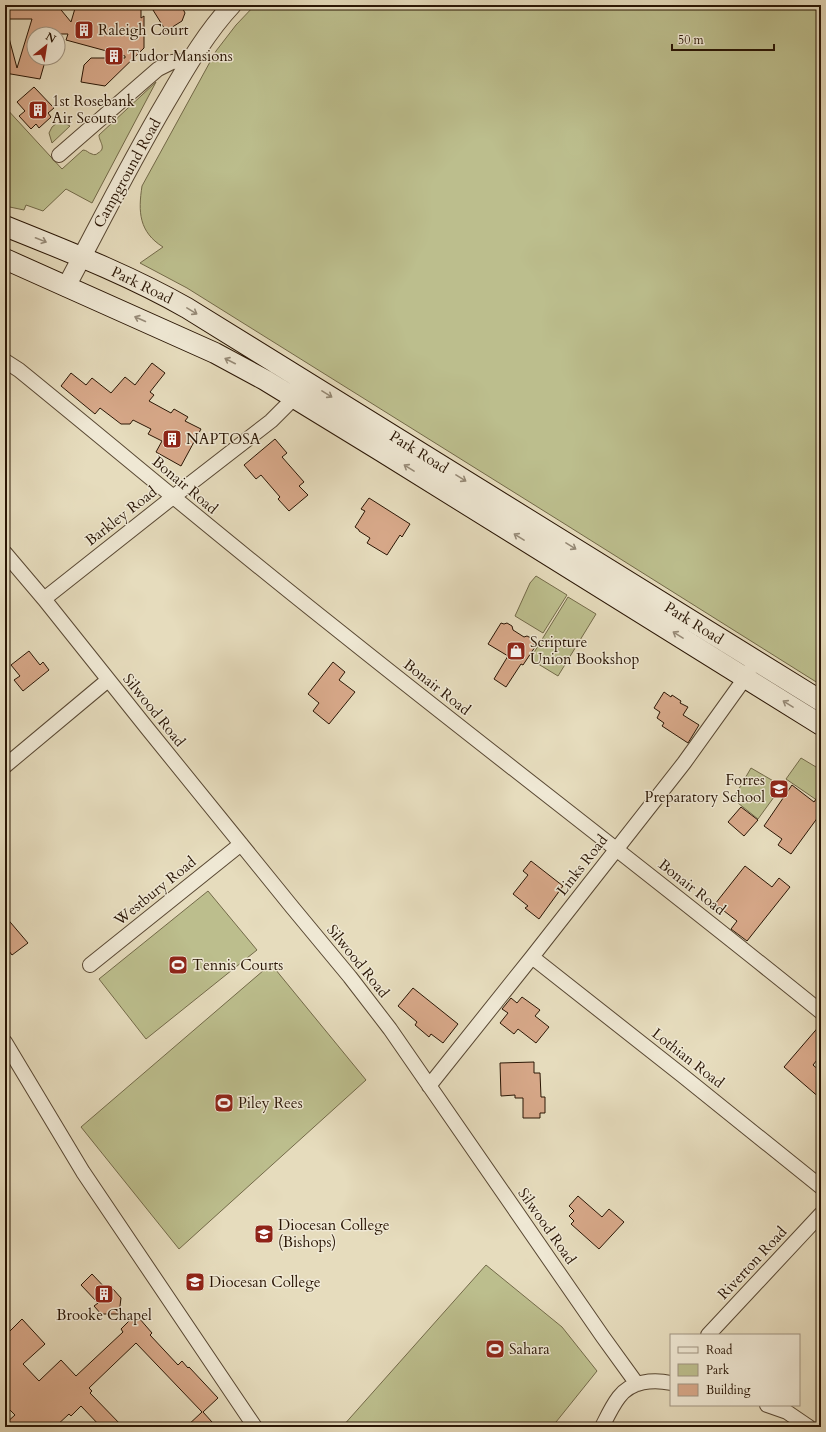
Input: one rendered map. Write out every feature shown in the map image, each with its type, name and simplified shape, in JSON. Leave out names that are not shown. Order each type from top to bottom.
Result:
[{"type":"main road","name":"Park Road","points":[[5,226],[82,257],[162,294],[200,316],[821,701]]},
{"type":"main road","name":"Park Road","points":[[5,259],[215,353],[265,380],[821,725]]},
{"type":"street","name":"Campground Road","points":[[66,287],[153,124],[190,61],[224,8]]},
{"type":"street","points":[[59,155],[158,69],[172,62],[190,61]]},
{"type":"street","name":"Bonair Road","points":[[5,361],[19,370],[172,497],[334,628],[821,1012]]},
{"type":"street","name":"Barkley Road","points":[[44,599],[172,497],[271,421],[309,383]]},
{"type":"street","name":"Silwood Road","points":[[5,553],[44,599],[240,844],[350,977],[400,1042],[429,1086],[637,1384]]},
{"type":"street","name":"Links Road","points":[[429,1086],[532,958],[684,764],[756,661]]},
{"type":"street","points":[[5,766],[108,680]]},
{"type":"street","name":"Westbury Road","points":[[90,965],[240,844]]},
{"type":"street","name":"Lothian Road","points":[[532,958],[683,1076],[821,1187]]},
{"type":"street","points":[[5,1042],[83,1172],[255,1427]]},
{"type":"street","name":"Riverton Road","points":[[709,1334],[821,1214]]},
{"type":"street","points":[[602,1427],[623,1392],[637,1384],[655,1380],[669,1380]]},
{"type":"street","points":[[770,1406],[787,1412],[809,1427]]},
{"type":"green space","points":[[255,5],[821,5],[821,685],[187,288],[140,263],[163,247],[149,235],[142,221],[140,204],[142,186],[216,51],[236,25]]},
{"type":"green space","points":[[156,82],[92,203],[66,189],[43,211],[26,205],[24,210],[5,206],[5,107],[62,169],[83,150],[86,150],[94,155],[101,151],[102,147],[99,135]]},
{"type":"green space","points":[[57,123],[64,123],[70,126],[52,143],[49,133],[52,127]]},
{"type":"green space","points":[[536,576],[567,595],[543,633],[515,616],[530,583]]},
{"type":"green space","points":[[568,597],[596,614],[558,676],[530,659]]},
{"type":"green space","points":[[801,758],[821,770],[821,803],[786,779]]},
{"type":"green space","points":[[751,768],[782,786],[758,819],[733,799]]},
{"type":"green space","name":"Tennis Courts","points":[[208,891],[257,950],[146,1039],[99,979]]},
{"type":"green space","name":"Piley Rees","points":[[271,964],[366,1080],[179,1249],[81,1127]]},
{"type":"green space","name":"Sahara","points":[[486,1265],[562,1327],[597,1371],[552,1427],[342,1427]]},
{"type":"building","points":[[5,5],[57,5],[71,22],[76,5],[141,5],[141,18],[144,16],[144,48],[105,86],[81,82],[84,65],[91,58],[125,58],[125,56],[66,40],[68,34],[66,34],[66,26],[30,26],[32,19],[5,19]]},
{"type":"building","points":[[162,5],[181,5],[185,13],[182,21],[166,31],[153,10]]},
{"type":"building","points":[[9,38],[17,68],[26,39],[26,66],[44,66],[40,79],[5,73],[5,39]]},
{"type":"building","name":"1st Rosebank Air Scouts","points":[[34,87],[54,108],[48,113],[51,117],[39,128],[36,124],[31,129],[19,116],[25,111],[17,102]]},
{"type":"building","points":[[152,363],[165,373],[150,392],[154,395],[149,401],[171,413],[174,409],[188,417],[185,421],[201,429],[181,466],[156,452],[162,441],[148,434],[151,429],[133,420],[130,424],[121,424],[100,408],[95,414],[61,386],[71,373],[86,385],[92,378],[111,393],[125,377],[135,385]]},
{"type":"building","points":[[275,439],[287,453],[282,457],[304,482],[299,486],[308,495],[289,511],[278,499],[280,497],[261,475],[256,479],[244,465]]},
{"type":"building","points":[[369,498],[410,524],[402,537],[400,535],[387,555],[367,543],[370,538],[355,527],[365,511],[361,509]]},
{"type":"building","name":"Scripture Union Bookshop","points":[[501,623],[507,623],[512,626],[513,630],[524,637],[527,636],[533,639],[535,647],[523,665],[521,664],[506,687],[494,679],[508,656],[488,644]]},
{"type":"building","points":[[29,651],[40,665],[43,662],[49,670],[23,691],[14,680],[20,676],[11,665]]},
{"type":"building","points":[[333,662],[345,672],[339,680],[355,692],[329,724],[313,711],[319,703],[308,694]]},
{"type":"building","points":[[664,692],[671,697],[672,695],[681,701],[680,703],[688,707],[683,715],[699,725],[688,743],[662,726],[664,723],[657,718],[660,712],[654,708]]},
{"type":"building","points":[[792,785],[814,802],[821,792],[821,813],[791,854],[778,845],[782,839],[764,826]]},
{"type":"building","points":[[741,807],[758,820],[744,836],[728,822]]},
{"type":"building","points":[[531,861],[563,886],[539,919],[525,908],[528,906],[513,894],[528,875],[523,871]]},
{"type":"building","points":[[745,866],[772,887],[779,878],[790,887],[747,941],[731,929],[737,921],[715,904]]},
{"type":"building","points":[[5,916],[28,943],[12,955],[5,946]]},
{"type":"building","points":[[413,988],[458,1024],[443,1043],[431,1034],[429,1037],[415,1025],[417,1022],[398,1006]]},
{"type":"building","points":[[522,997],[540,1010],[535,1016],[549,1027],[536,1043],[518,1029],[514,1034],[500,1023],[508,1013],[502,1009],[511,998],[517,1003]]},
{"type":"building","points":[[821,1024],[821,1055],[813,1065],[821,1072],[821,1099],[784,1067]]},
{"type":"building","points":[[534,1062],[534,1073],[540,1073],[541,1097],[545,1097],[545,1113],[540,1113],[540,1118],[523,1118],[523,1098],[515,1098],[515,1095],[501,1096],[500,1063]]},
{"type":"building","points":[[578,1196],[602,1217],[609,1209],[624,1222],[599,1249],[571,1224],[574,1221],[569,1216],[574,1211],[569,1206]]},
{"type":"building","name":"Brooke Chapel","points":[[92,1274],[109,1292],[113,1289],[121,1298],[119,1314],[101,1314],[94,1306],[98,1303],[81,1285]]},
{"type":"building","points":[[132,1318],[135,1322],[139,1318],[152,1333],[150,1335],[178,1365],[182,1361],[218,1398],[203,1412],[212,1422],[206,1427],[186,1427],[202,1412],[136,1343],[89,1388],[92,1391],[90,1393],[123,1427],[101,1427],[81,1406],[71,1416],[69,1414],[55,1427],[5,1427],[5,1424],[15,1415],[5,1405],[5,1336],[22,1319],[45,1344],[23,1364],[39,1381],[61,1360],[76,1376],[123,1332],[121,1329]]},
{"type":"place","name":"Raleigh Court","points":[[84,30]]},
{"type":"place","name":"Tudor Mansions","points":[[114,56]]},
{"type":"place","name":"1st Rosebank Air Scouts","points":[[38,110]]},
{"type":"place","name":"NAPTOSA","points":[[172,439]]},
{"type":"place","name":"Scripture Union Bookshop","points":[[516,651]]},
{"type":"place","name":"Forres Preparatory School","points":[[779,789]]},
{"type":"place","name":"Tennis Courts","points":[[178,965]]},
{"type":"place","name":"Piley Rees","points":[[224,1103]]},
{"type":"place","name":"Diocesan College (Bishops)","points":[[264,1234]]},
{"type":"place","name":"Diocesan College","points":[[195,1282]]},
{"type":"place","name":"Brooke Chapel","points":[[104,1294]]},
{"type":"place","name":"Sahara","points":[[495,1349]]}]
